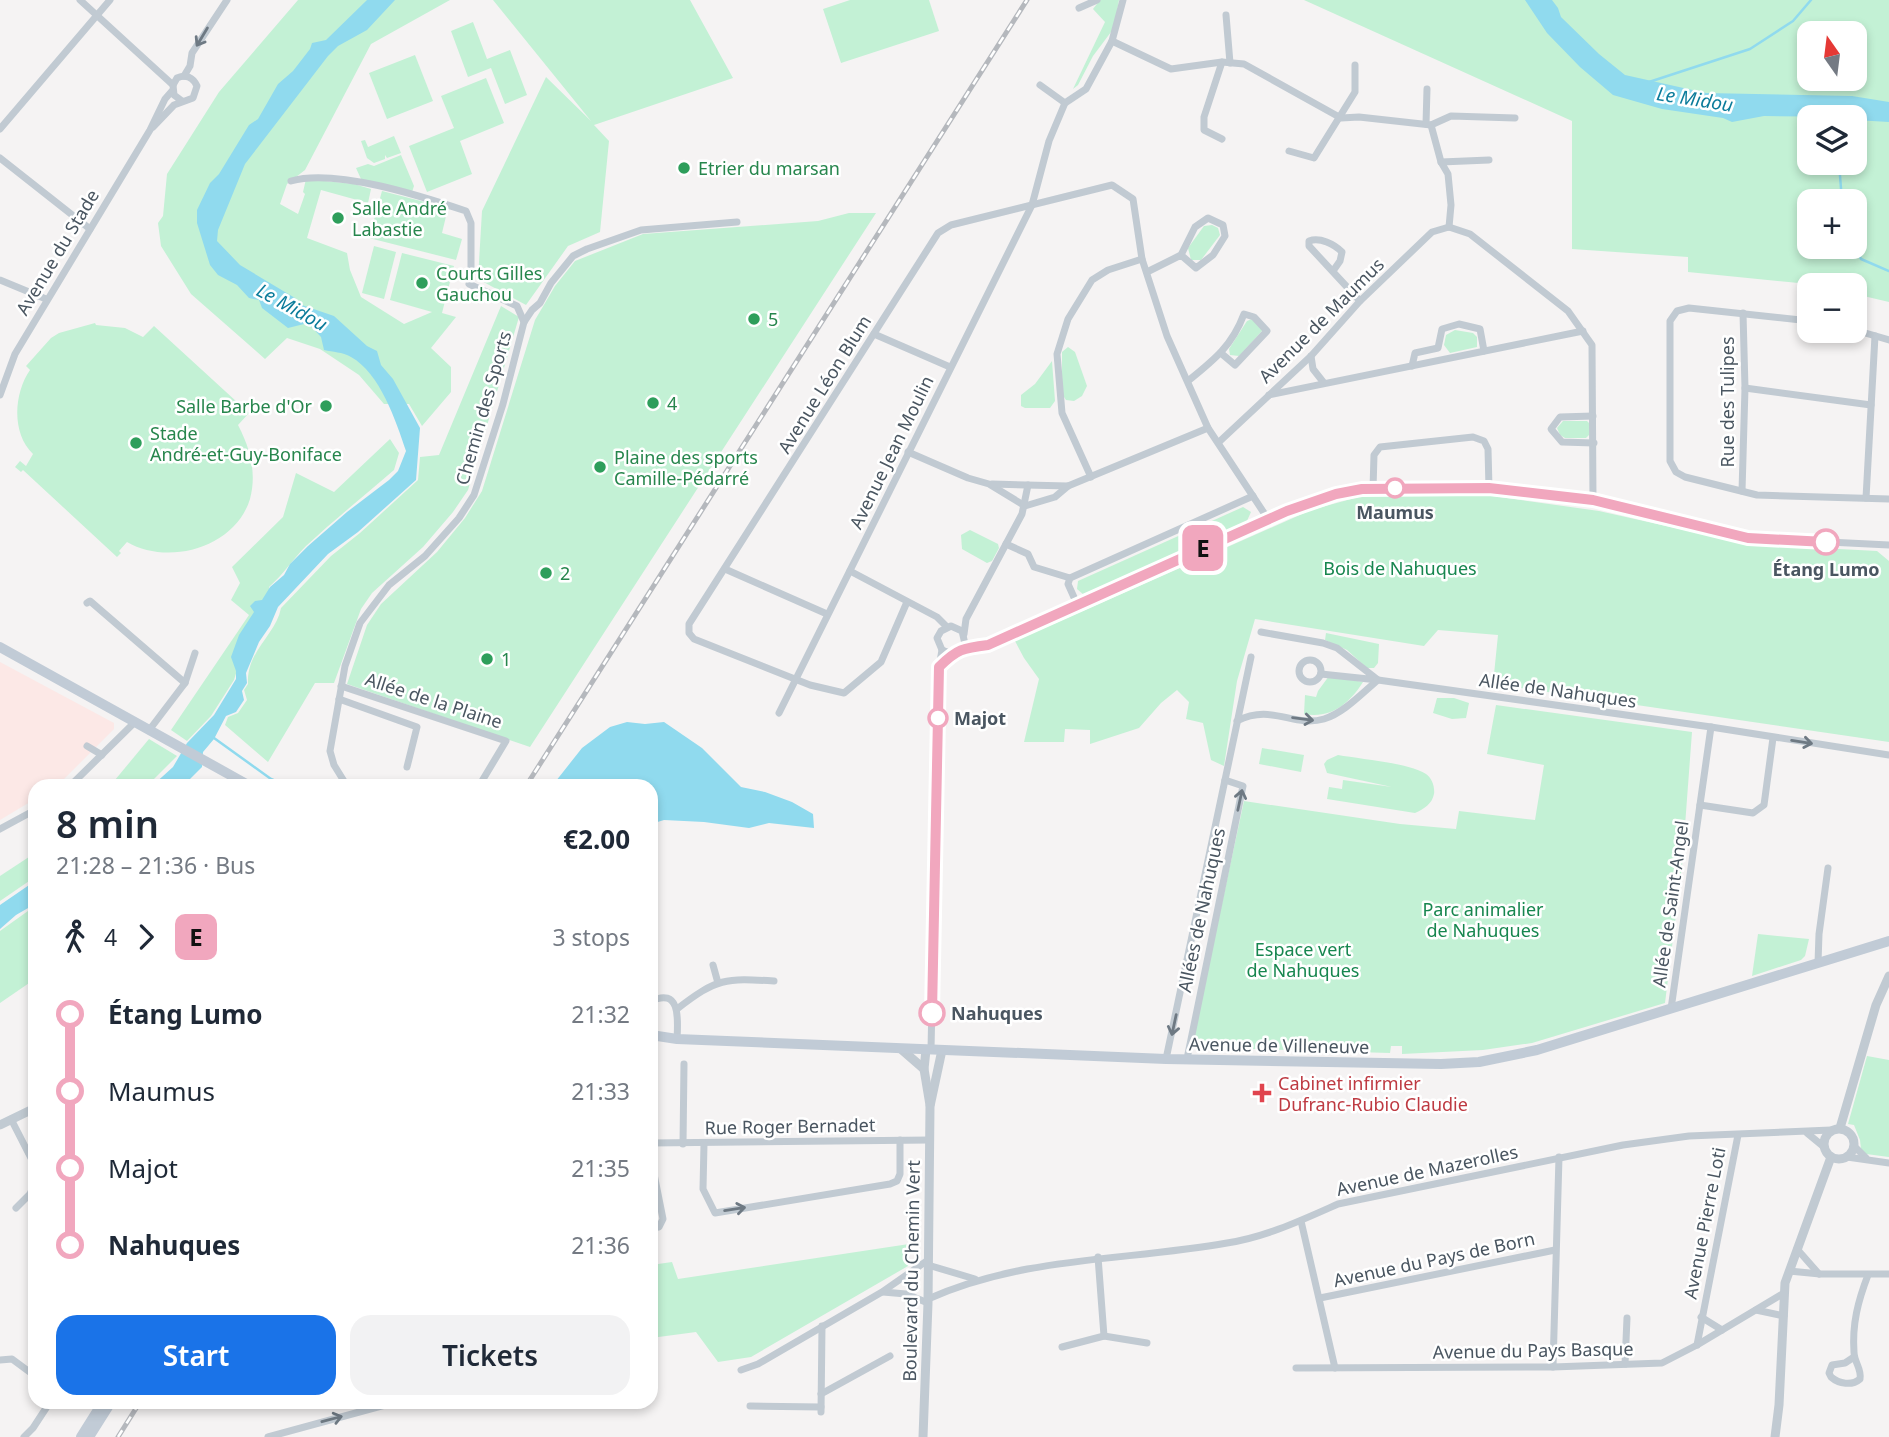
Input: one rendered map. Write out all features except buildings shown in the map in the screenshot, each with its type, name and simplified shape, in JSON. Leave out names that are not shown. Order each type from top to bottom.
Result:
[{"type":"main road","points":[[0,647],[238,779]]},
{"type":"main road","name":"Avenue de Villeneuve","points":[[658,1036],[1166,1059],[1441,1064],[1479,1062],[1537,1050],[1889,941]]},
{"type":"main road","points":[[81,1437],[99,1409]]},
{"type":"main road","points":[[89,1437],[107,1409]]},
{"type":"street","points":[[80,0],[172,88],[176,97],[182,101],[193,98],[197,90],[193,79],[184,76],[177,78],[172,88]]},
{"type":"street","points":[[0,129],[110,0]]},
{"type":"street","points":[[184,76],[190,66],[192,53],[226,0]]},
{"type":"street","points":[[1079,8],[1097,0]]},
{"type":"street","points":[[1040,85],[1065,103],[1086,89],[1112,41],[1123,0]]},
{"type":"street","points":[[1222,139],[1204,130],[1204,117],[1226,62],[1226,15]]},
{"type":"street","points":[[1112,41],[1171,69],[1226,62],[1244,64],[1341,118],[1359,117],[1428,124],[1451,116],[1516,118]]},
{"type":"street","points":[[1289,151],[1314,158],[1355,92],[1355,65]]},
{"type":"street","name":"Avenue du Stade","points":[[0,395],[15,354],[150,130],[172,88]]},
{"type":"street","points":[[1427,89],[1428,124],[1448,174],[1451,205],[1449,227],[1470,234],[1568,310],[1592,345],[1593,500]]},
{"type":"street","name":"Avenue du Stade","points":[[150,130],[174,105],[182,101]]},
{"type":"street","name":"Avenue Jean Moulin","points":[[779,713],[1031,205],[1049,141],[1065,103]]},
{"type":"street","points":[[0,159],[90,229]]},
{"type":"street","points":[[1441,162],[1489,160]]},
{"type":"street","points":[[291,181],[305,177],[353,180],[466,211],[471,223],[471,270]]},
{"type":"street","points":[[1031,205],[1112,185],[1133,199],[1143,259],[1167,336],[1208,428],[1268,519]]},
{"type":"street","name":"Avenue Léon Blum","points":[[907,602],[881,662],[844,693],[795,679],[694,639],[688,633],[689,624],[938,233],[951,225],[1031,205]]},
{"type":"street","points":[[1147,272],[1181,255],[1195,227],[1209,219],[1223,225],[1225,236],[1213,255],[1196,268],[1181,255]]},
{"type":"street","name":"Chemin des Sports","points":[[343,779],[334,765],[330,751],[345,666],[360,623],[389,584],[425,556],[474,495],[503,404],[524,322],[573,256],[587,249],[641,230],[737,222]]},
{"type":"street","name":"Avenue de Maumus","points":[[1219,442],[1311,356],[1360,301],[1432,232],[1449,227]]},
{"type":"street","points":[[1333,271],[1342,252],[1324,241],[1309,241],[1309,246],[1360,301]]},
{"type":"street","points":[[1091,478],[1062,413],[1058,354],[1068,319],[1092,280],[1108,270],[1143,259]]},
{"type":"street","points":[[0,280],[46,299]]},
{"type":"street","points":[[469,284],[517,306],[524,322]]},
{"type":"street","points":[[1797,319],[1689,308],[1677,311],[1670,321],[1670,461],[1676,472],[1685,477],[1757,495],[1889,499]]},
{"type":"street","name":"Rue des Tulipes","points":[[1742,491],[1745,388],[1743,313]]},
{"type":"street","points":[[1188,381],[1222,354],[1238,330],[1244,314],[1254,317],[1267,331],[1235,365],[1222,354]]},
{"type":"street","points":[[1412,366],[1415,353],[1438,348],[1442,329],[1459,324],[1480,329],[1485,351]]},
{"type":"street","points":[[1269,395],[1583,331]]},
{"type":"street","points":[[874,334],[950,367]]},
{"type":"street","points":[[1867,334],[1889,340]]},
{"type":"street","points":[[1867,498],[1875,336]]},
{"type":"street","points":[[1311,356],[1313,369],[1324,383]]},
{"type":"street","points":[[1745,388],[1871,405]]},
{"type":"street","points":[[1593,416],[1560,417],[1551,429],[1562,442],[1594,443]]},
{"type":"street","points":[[908,452],[968,478],[989,484],[1068,486],[1208,428]]},
{"type":"street","points":[[1373,489],[1374,455],[1380,447],[1473,437],[1484,441],[1488,449],[1489,488]]},
{"type":"street","points":[[989,484],[1025,506],[1055,497],[1068,486]]},
{"type":"street","points":[[963,648],[966,618],[1025,506],[1028,485]]},
{"type":"street","points":[[939,667],[952,654],[963,648],[988,645],[1268,519],[1336,494],[1373,489],[1489,488],[1593,500],[1748,538],[1887,546]]},
{"type":"street","points":[[1006,544],[1028,554],[1034,567],[1070,578],[1253,496]]},
{"type":"street","points":[[725,569],[827,614]]},
{"type":"street","points":[[850,571],[937,617],[964,636],[988,645]]},
{"type":"street","points":[[1070,578],[1068,584],[1077,604]]},
{"type":"street","points":[[87,604],[90,601],[185,683]]},
{"type":"street","points":[[937,617],[937,643],[942,650],[952,654]]},
{"type":"street","points":[[938,634],[966,618]]},
{"type":"street","points":[[1261,632],[1337,648],[1378,680]]},
{"type":"street","points":[[933,1050],[939,667],[942,650]]},
{"type":"street","points":[[150,729],[185,683],[195,653]]},
{"type":"street","name":"Allées de Nahuques","points":[[1166,1059],[1251,657]]},
{"type":"street","points":[[1321,674],[1378,680]]},
{"type":"street","points":[[1237,721],[1249,715],[1263,713],[1310,720],[1325,718],[1339,711],[1378,680]]},
{"type":"street","name":"Allée de Nahuques","points":[[1378,680],[1889,755]]},
{"type":"street","name":"Allée de la Plaine","points":[[341,686],[506,741],[483,779]]},
{"type":"street","points":[[339,699],[417,727],[407,767]]},
{"type":"street","points":[[76,779],[135,722]]},
{"type":"street","name":"Allée de Saint-Angel","points":[[1671,1009],[1711,727]]},
{"type":"street","name":"Allée de Saint-Angel","points":[[1700,804],[1753,813],[1764,805],[1773,738]]},
{"type":"street","points":[[87,746],[102,755]]},
{"type":"street","name":"Allées de Nahuques","points":[[1186,1059],[1243,786],[1224,780]]},
{"type":"street","points":[[0,829],[28,814]]},
{"type":"street","points":[[1818,963],[1828,868]]},
{"type":"street","points":[[713,965],[718,983]]},
{"type":"street","points":[[1824,1147],[1825,1139],[1836,1129],[1876,1005],[1889,976]]},
{"type":"street","points":[[677,1009],[705,987],[718,983],[741,979],[774,981]]},
{"type":"street","points":[[658,998],[667,999],[677,1009],[677,1039]]},
{"type":"street","points":[[901,1049],[924,1069]]},
{"type":"street","name":"Boulevard du Chemin Vert","points":[[930,1107],[924,1069],[933,1050]]},
{"type":"street","name":"Boulevard du Chemin Vert","points":[[923,1437],[933,1050]]},
{"type":"street","points":[[683,1143],[684,1064]]},
{"type":"street","points":[[0,1125],[28,1111]]},
{"type":"street","points":[[11,1119],[28,1152]]},
{"type":"street","points":[[1836,1129],[1852,1134],[1854,1147],[1867,1159]]},
{"type":"street","name":"Avenue de Mazerolles","points":[[928,1301],[976,1279],[1098,1257],[1228,1243],[1262,1235],[1338,1204],[1559,1157],[1689,1136],[1807,1133],[1836,1129]]},
{"type":"street","points":[[1807,1133],[1824,1147],[1830,1157],[1889,1163]]},
{"type":"street","name":"Avenue Pierre Loti","points":[[1697,1345],[1738,1135]]},
{"type":"street","points":[[704,1144],[702,1189],[715,1213],[890,1184],[897,1181],[900,1174],[900,1140]]},
{"type":"street","name":"Rue Roger Bernadet","points":[[658,1143],[930,1140]]},
{"type":"street","points":[[1847,1157],[1854,1147]]},
{"type":"street","points":[[1553,1367],[1559,1157]]},
{"type":"street","points":[[1774,1437],[1779,1405],[1784,1293],[1789,1271],[1830,1157]]},
{"type":"street","points":[[658,1194],[663,1219],[658,1227]]},
{"type":"street","points":[[16,1208],[28,1196]]},
{"type":"street","points":[[1301,1221],[1335,1368]]},
{"type":"street","points":[[1797,1249],[1819,1274]]},
{"type":"street","name":"Avenue du Pays de Born","points":[[1320,1298],[1555,1250]]},
{"type":"street","points":[[1098,1257],[1104,1336]]},
{"type":"street","points":[[741,1370],[758,1364],[928,1263]]},
{"type":"street","name":"Avenue de Mazerolles","points":[[928,1263],[976,1279]]},
{"type":"street","points":[[1789,1271],[1889,1274]]},
{"type":"street","points":[[1854,1357],[1845,1363],[1832,1365],[1829,1373],[1832,1378],[1845,1384],[1859,1381],[1861,1370],[1854,1357],[1856,1308],[1868,1275]]},
{"type":"street","points":[[882,1292],[906,1294],[928,1301]]},
{"type":"street","name":"Avenue du Pays Basque","points":[[1296,1368],[1553,1367],[1662,1363],[1784,1293]]},
{"type":"street","points":[[1756,1310],[1784,1316]]},
{"type":"street","name":"Avenue Pierre Loti","points":[[1701,1317],[1723,1330]]},
{"type":"street","points":[[1625,1364],[1628,1318]]},
{"type":"street","points":[[750,1406],[821,1410],[822,1326]]},
{"type":"street","points":[[1062,1347],[1104,1336],[1147,1343]]},
{"type":"street","points":[[821,1394],[890,1356]]},
{"type":"street","points":[[0,1360],[12,1359],[28,1371]]},
{"type":"street","points":[[24,1437],[45,1409]]},
{"type":"street","points":[[268,1437],[370,1409]]},
{"type":"shaded area","points":[[0,662],[114,723],[114,729],[64,779],[28,779],[28,803],[0,820]]},
{"type":"green space","points":[[298,0],[450,0],[371,44],[305,170],[287,184],[280,204],[298,214],[305,194],[303,192],[306,179],[354,184],[371,189],[368,203],[321,190],[307,238],[347,253],[350,270],[361,297],[404,324],[432,312],[390,300],[402,253],[454,266],[442,313],[456,317],[431,348],[451,367],[451,392],[422,426],[409,404],[384,404],[359,375],[320,349],[287,338],[265,359],[191,294],[161,246],[158,223],[163,216],[167,174],[219,92]]},
{"type":"green space","points":[[493,0],[690,0],[733,78],[594,125],[609,141],[600,232],[568,246],[526,305],[478,279],[482,211],[546,77],[591,121]]},
{"type":"green space","points":[[850,0],[929,0],[939,31],[841,63],[823,9]]},
{"type":"green space","points":[[1100,0],[1119,0],[1114,28],[1073,89],[1105,22],[1093,9]]},
{"type":"green space","points":[[1304,0],[1889,0],[1889,302],[1867,297],[1867,273],[1797,273],[1797,283],[1688,272],[1688,257],[1572,249],[1572,121]]},
{"type":"green space","points":[[473,22],[487,59],[510,50],[527,95],[505,104],[491,68],[468,77],[451,31]]},
{"type":"green space","points":[[415,55],[433,101],[387,119],[369,73]]},
{"type":"green space","points":[[486,78],[504,123],[460,141],[472,174],[427,192],[409,146],[454,128],[441,96]]},
{"type":"green space","points":[[394,136],[401,153],[387,158],[385,155],[385,159],[374,163],[367,158],[361,141],[365,140],[368,147]]},
{"type":"green space","points":[[401,155],[414,186],[412,192],[361,179],[356,168],[368,164],[374,166]]},
{"type":"green space","points":[[382,191],[448,208],[442,233],[462,239],[456,260],[369,238]]},
{"type":"green space","name":"Plaine des sports Camille-Pédarré","points":[[849,213],[876,213],[530,747],[347,684],[367,625],[381,604],[437,552],[465,518],[482,491],[535,320],[555,286],[575,261],[643,234],[818,221]]},
{"type":"green space","points":[[1212,225],[1218,228],[1220,235],[1201,260],[1191,260],[1188,248],[1204,226]]},
{"type":"green space","points":[[374,246],[396,252],[384,299],[362,293]]},
{"type":"green space","points":[[501,306],[519,317],[468,490],[423,547],[372,593],[361,609],[334,683],[315,683],[268,762],[225,725],[228,717],[238,713],[247,700],[244,690],[256,653],[278,618],[281,608],[331,556],[418,480],[420,457],[439,455]]},
{"type":"green space","points":[[1252,319],[1262,331],[1239,356],[1230,355],[1229,349],[1247,321]]},
{"type":"green space","name":"Stade André-et-Guy-Boniface","points":[[95,323],[125,328],[143,337],[154,326],[249,413],[238,425],[251,461],[253,479],[250,499],[242,516],[230,530],[215,540],[180,552],[143,549],[127,542],[117,557],[23,470],[21,472],[15,467],[20,461],[26,466],[33,454],[21,435],[17,413],[21,390],[30,370],[26,366],[51,338],[59,333]]},
{"type":"green space","points":[[1455,330],[1473,333],[1477,337],[1477,347],[1450,353],[1444,345],[1446,335]]},
{"type":"green space","points":[[1068,347],[1075,352],[1087,386],[1082,396],[1074,401],[1066,400],[1062,394],[1062,352]]},
{"type":"green space","points":[[1052,361],[1055,401],[1050,408],[1021,406],[1021,395],[1035,384]]},
{"type":"green space","points":[[1563,421],[1587,421],[1589,435],[1586,438],[1565,438],[1557,428]]},
{"type":"green space","points":[[390,439],[399,453],[394,470],[306,546],[269,587],[269,595],[247,638],[234,680],[211,716],[187,741],[171,730],[249,615],[231,600],[240,583],[232,567],[283,517],[296,473],[334,492]]},
{"type":"green space","name":"Bois de Nahuques","points":[[1479,494],[1599,511],[1747,544],[1877,551],[1889,561],[1889,742],[1493,684],[1498,635],[1438,630],[1424,646],[1255,619],[1237,681],[1224,766],[1211,760],[1203,723],[1186,719],[1189,702],[1177,690],[1161,703],[1139,728],[1090,744],[1090,730],[1065,729],[1064,742],[1024,742],[1039,679],[1015,641],[1311,510],[1362,496]]},
{"type":"green space","points":[[1243,507],[1251,512],[1246,523],[1084,595],[1077,589],[1078,581]]},
{"type":"green space","points":[[970,530],[998,544],[999,548],[992,561],[987,563],[962,549],[961,535]]},
{"type":"green space","points":[[1326,633],[1379,644],[1378,663],[1374,668],[1367,668],[1347,650],[1325,640]]},
{"type":"green space","points":[[1329,676],[1363,682],[1352,697],[1331,712],[1304,714],[1305,695],[1316,697]]},
{"type":"green space","points":[[1437,698],[1454,698],[1469,703],[1466,718],[1452,719],[1433,713]]},
{"type":"green space","points":[[1496,705],[1692,732],[1682,866],[1665,1003],[1532,1043],[1483,1050],[1402,1054],[1402,1046],[1391,1046],[1390,1053],[1191,1047],[1244,801],[1400,824],[1456,829],[1459,811],[1535,820],[1544,765],[1487,754]]},
{"type":"green space","points":[[149,739],[177,756],[154,779],[116,779]]},
{"type":"green space","points":[[1262,748],[1304,755],[1301,772],[1259,764]]},
{"type":"green space","points":[[1338,755],[1418,770],[1431,780],[1433,798],[1427,806],[1415,813],[1327,799],[1329,787],[1342,789],[1343,780],[1392,787],[1327,773],[1324,764]]},
{"type":"green space","points":[[28,858],[28,882],[0,901],[0,876]]},
{"type":"green space","points":[[28,911],[28,984],[0,1003],[0,931]]},
{"type":"green space","points":[[1758,934],[1809,939],[1805,956],[1801,960],[1752,976]]},
{"type":"green space","points":[[1867,1056],[1889,1060],[1889,1157],[1866,1154],[1861,1149],[1854,1125],[1848,1124]]},
{"type":"green space","points":[[909,1244],[908,1266],[751,1357],[718,1362],[696,1332],[658,1337],[658,1264],[672,1262],[678,1279]]},
{"type":"water","name":"Le Midou","points":[[367,0],[395,0],[367,30],[338,46],[328,56],[245,164],[218,230],[217,241],[240,265],[295,298],[299,304],[334,316],[367,346],[377,351],[381,365],[393,379],[420,428],[416,480],[358,532],[328,554],[278,607],[246,673],[247,683],[242,691],[244,700],[236,712],[226,716],[214,739],[203,752],[202,767],[190,779],[160,779],[173,767],[187,743],[214,715],[236,679],[231,657],[239,635],[254,612],[250,606],[255,601],[262,600],[270,587],[284,575],[290,564],[308,546],[389,480],[398,471],[406,451],[386,399],[361,364],[341,353],[324,350],[321,337],[308,323],[288,328],[262,308],[259,300],[249,298],[237,285],[218,275],[210,265],[197,223],[197,210],[210,183],[219,174],[249,125],[258,119],[278,84],[293,71],[312,43],[326,40]]},
{"type":"water","name":"Le Midou","points":[[1525,0],[1552,0],[1561,17],[1625,75],[1706,93],[1852,96],[1889,102],[1889,122],[1867,121],[1867,105],[1797,105],[1797,116],[1764,116],[1732,122],[1723,118],[1662,109],[1613,95],[1580,67],[1547,33]]},
{"type":"water","points":[[627,722],[664,722],[702,748],[741,787],[792,802],[813,814],[814,828],[769,823],[749,828],[704,822],[658,822],[658,779],[558,779],[582,748],[610,727]]},
{"type":"water","points":[[28,886],[28,908],[0,929],[0,905]]},
{"type":"waterway","name":"Le Midou","points":[[1649,82],[1750,49],[1793,21],[1811,0]]},
{"type":"waterway","points":[[1840,175],[1841,189]]},
{"type":"waterway","points":[[1861,259],[1889,271]]},
{"type":"waterway","points":[[214,738],[271,779]]},
{"type":"railway","points":[[530,779],[1027,0]]},
{"type":"railway","points":[[118,1437],[136,1409]]},
{"type":"bus line","name":"E","points":[[932,1013],[939,667],[952,654],[963,648],[988,645],[1312,501],[1362,489],[1489,488],[1593,500],[1748,538],[1826,542]]},
{"type":"place","name":"Etrier du marsan","points":[[684,168]]},
{"type":"place","name":"Salle André Labastie","points":[[338,218]]},
{"type":"place","name":"Courts Gilles Gauchou","points":[[422,283]]},
{"type":"place","name":"5","points":[[754,319]]},
{"type":"place","name":"4","points":[[653,403]]},
{"type":"place","name":"Salle Barbe d'Or","points":[[326,406]]},
{"type":"place","name":"Stade André-et-Guy-Boniface","points":[[136,443]]},
{"type":"place","name":"Plaine des sports Camille-Pédarré","points":[[600,467]]},
{"type":"place","name":"Maumus","points":[[1395,488]]},
{"type":"place","name":"Étang Lumo","points":[[1826,542]]},
{"type":"place","name":"2","points":[[546,573]]},
{"type":"place","name":"1","points":[[487,659]]},
{"type":"place","name":"Majot","points":[[938,718]]},
{"type":"place","name":"Nahuques","points":[[932,1013]]},
{"type":"place","name":"Cabinet infirmier Dufranc-Rubio Claudie","points":[[1262,1093]]},
{"type":"park label","name":"Parc animalier de Nahuques","points":[[1483,919]]},
{"type":"park label","name":"Espace vert de Nahuques","points":[[1303,960]]}]
